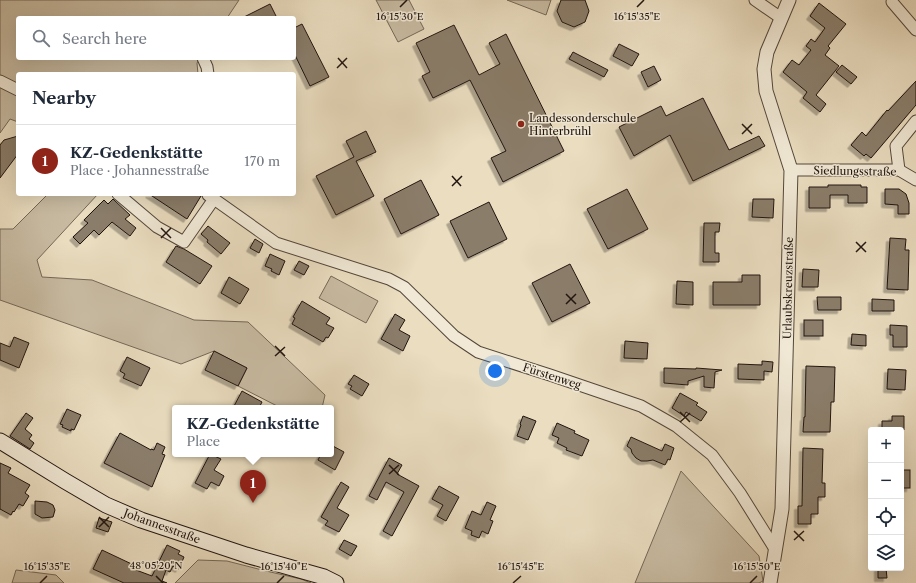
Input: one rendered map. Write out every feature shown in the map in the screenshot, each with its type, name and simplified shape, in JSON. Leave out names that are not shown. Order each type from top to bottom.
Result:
[{"type":"main road","name":"Johannesstraße","points":[[0,441],[106,505],[141,520],[246,555],[317,575],[336,583]]},
{"type":"street","points":[[755,0],[781,18]]},
{"type":"street","name":"Urlaubskreuzstraße","points":[[770,583],[782,509],[791,170],[766,91],[764,69],[767,52],[789,0]]},
{"type":"street","points":[[892,2],[916,30]]},
{"type":"street","points":[[204,60],[208,72]]},
{"type":"street","points":[[0,81],[16,89]]},
{"type":"street","points":[[899,170],[896,146],[916,121]]},
{"type":"street","name":"Siedlungsstraße","points":[[791,170],[899,170],[916,180]]},
{"type":"street","points":[[120,196],[157,227],[184,242],[212,196]]},
{"type":"street","name":"Fürstenweg","points":[[212,196],[276,243],[389,279],[404,288],[454,336],[478,352],[641,406],[676,426],[712,455],[740,493],[775,549]]},
{"type":"shaded area","points":[[0,0],[239,0],[228,16],[16,16],[16,60],[199,60],[197,63],[198,72],[16,72],[16,121],[10,119],[0,133]]},
{"type":"shaded area","points":[[376,0],[409,0],[424,29],[398,42]]},
{"type":"shaded area","points":[[507,0],[551,0],[546,15]]},
{"type":"shaded area","points":[[46,196],[96,196],[37,260],[42,277],[92,280],[194,320],[248,322],[325,395],[323,405],[275,405],[238,386],[247,368],[214,351],[181,364],[0,300],[0,229],[13,229]]},
{"type":"shaded area","points":[[331,276],[378,301],[366,323],[319,298]]},
{"type":"shaded area","points":[[681,471],[759,556],[763,581],[759,583],[635,583]]},
{"type":"shaded area","points":[[198,560],[227,561],[301,579],[311,583],[175,583]]},
{"type":"shaded area","points":[[16,570],[56,575],[64,583],[12,583]]},
{"type":"building","points":[[561,0],[585,0],[589,11],[585,22],[574,27],[562,22],[557,11]]},
{"type":"building","points":[[819,3],[846,24],[828,46],[830,48],[825,55],[839,66],[816,95],[826,104],[820,112],[803,98],[807,92],[783,72],[792,60],[799,65],[811,50],[806,46],[811,39],[815,42],[825,28],[810,16]]},
{"type":"building","points":[[270,4],[276,16],[246,16]]},
{"type":"building","points":[[302,24],[329,77],[310,86],[296,57],[296,27]]},
{"type":"building","name":"Landessonderschule Hinterbrühl","points":[[454,25],[479,75],[500,64],[489,43],[506,34],[564,151],[503,182],[491,158],[506,151],[470,80],[433,98],[422,76],[430,72],[416,43]]},
{"type":"building","points":[[619,44],[639,54],[632,66],[613,56]]},
{"type":"building","points":[[573,52],[608,70],[604,77],[569,59]]},
{"type":"building","points":[[842,65],[857,77],[851,84],[836,72]]},
{"type":"building","points":[[654,66],[661,80],[648,87],[641,72]]},
{"type":"building","points":[[916,81],[916,105],[871,158],[866,154],[864,156],[851,145],[862,132],[866,136],[887,110],[888,111]]},
{"type":"building","points":[[703,98],[729,150],[759,136],[765,146],[693,181],[670,135],[634,156],[619,127],[661,106],[666,116]]},
{"type":"building","points":[[366,131],[376,152],[356,161],[374,196],[336,215],[316,176],[354,157],[346,141]]},
{"type":"building","points":[[16,137],[16,157],[0,178],[0,145],[4,140]]},
{"type":"building","points":[[421,180],[439,215],[401,234],[384,199]]},
{"type":"building","points":[[828,185],[861,185],[861,187],[867,187],[867,203],[848,203],[848,195],[830,195],[830,208],[809,208],[809,187],[828,187]]},
{"type":"building","points":[[627,189],[648,229],[608,249],[587,209]]},
{"type":"building","points":[[885,189],[899,189],[906,194],[909,203],[909,214],[898,214],[898,205],[885,204]]},
{"type":"building","points":[[152,196],[201,196],[187,219]]},
{"type":"building","points":[[113,199],[130,215],[125,219],[136,228],[130,236],[112,222],[99,235],[94,230],[80,244],[73,237],[88,223],[84,220],[104,200],[108,204]]},
{"type":"building","points":[[753,199],[774,199],[773,218],[752,217]]},
{"type":"building","points":[[489,202],[507,239],[468,258],[450,221]]},
{"type":"building","points":[[704,223],[720,223],[719,232],[715,232],[715,253],[719,253],[719,262],[703,262]]},
{"type":"building","points":[[208,226],[230,243],[221,254],[207,242],[208,240],[201,234]]},
{"type":"building","points":[[890,238],[906,239],[905,250],[909,250],[908,290],[887,289]]},
{"type":"building","points":[[255,239],[263,244],[259,253],[250,248]]},
{"type":"building","points":[[176,246],[184,249],[212,266],[200,284],[166,262]]},
{"type":"building","points":[[270,254],[285,261],[279,275],[271,271],[272,269],[265,266]]},
{"type":"building","points":[[299,261],[309,266],[304,275],[294,270]]},
{"type":"building","points":[[570,264],[590,303],[552,322],[532,283]]},
{"type":"building","points":[[803,269],[819,270],[818,287],[802,287]]},
{"type":"building","points":[[742,275],[760,275],[760,305],[713,305],[713,282],[742,282]]},
{"type":"building","points":[[229,277],[249,289],[240,304],[221,293]]},
{"type":"building","points":[[677,281],[693,282],[693,305],[676,304]]},
{"type":"building","points":[[817,297],[841,297],[841,310],[818,310]]},
{"type":"building","points":[[872,299],[894,300],[894,311],[872,311]]},
{"type":"building","points":[[302,301],[330,318],[326,324],[334,328],[328,338],[326,337],[323,342],[292,324],[295,318],[293,317]]},
{"type":"building","points":[[395,314],[405,320],[399,330],[410,336],[403,351],[381,339]]},
{"type":"building","points":[[804,320],[823,320],[823,336],[804,336]]},
{"type":"building","points":[[890,325],[907,326],[907,347],[893,347],[893,335],[890,335]]},
{"type":"building","points":[[852,334],[866,335],[866,346],[851,345]]},
{"type":"building","points":[[14,337],[29,343],[19,368],[0,360],[0,343],[10,347]]},
{"type":"building","points":[[625,341],[648,343],[647,359],[624,358]]},
{"type":"building","points":[[214,351],[247,368],[238,386],[205,370]]},
{"type":"building","points":[[127,357],[150,368],[141,386],[123,378],[125,374],[120,371]]},
{"type":"building","points":[[762,361],[773,362],[772,372],[764,371],[764,380],[738,379],[738,364],[762,365]]},
{"type":"building","points":[[806,366],[835,367],[834,402],[831,402],[830,432],[803,432],[805,417]]},
{"type":"building","points":[[664,368],[722,370],[715,372],[714,388],[704,387],[704,376],[688,381],[688,385],[664,383]]},
{"type":"building","points":[[888,369],[906,370],[905,390],[887,389]]},
{"type":"building","points":[[354,375],[369,384],[362,396],[350,389],[352,386],[348,384]]},
{"type":"building","points":[[242,391],[262,402],[260,405],[235,405]]},
{"type":"building","points":[[680,393],[698,403],[696,405],[707,412],[701,421],[686,412],[684,416],[672,408]]},
{"type":"building","points":[[67,409],[81,415],[74,430],[71,429],[71,431],[62,427],[63,425],[60,424]]},
{"type":"building","points":[[26,413],[33,418],[25,429],[32,435],[29,439],[34,443],[30,449],[10,436]]},
{"type":"building","points":[[523,416],[536,421],[528,440],[517,436]]},
{"type":"building","points":[[892,416],[904,416],[904,427],[882,427],[882,421],[892,421]]},
{"type":"building","points":[[557,423],[575,431],[574,433],[589,440],[582,456],[566,450],[567,448],[557,443],[559,438],[552,435]]},
{"type":"building","points":[[120,433],[151,450],[154,450],[157,443],[165,447],[162,454],[165,455],[152,487],[104,463]]},
{"type":"building","points":[[631,437],[662,451],[665,444],[674,448],[670,460],[668,459],[665,465],[653,460],[641,461],[636,458],[631,449],[627,446]]},
{"type":"building","points":[[334,447],[344,452],[335,470],[318,460],[320,457],[334,457]]},
{"type":"building","points":[[803,448],[823,449],[822,483],[825,483],[825,497],[818,497],[818,514],[811,514],[811,524],[798,524],[798,506],[802,506]]},
{"type":"building","points":[[208,457],[217,457],[221,459],[214,470],[224,476],[219,486],[211,482],[207,489],[195,483]]},
{"type":"building","points":[[389,458],[402,465],[397,474],[419,486],[392,536],[383,531],[404,492],[386,482],[377,500],[369,496]]},
{"type":"building","points":[[0,463],[11,468],[8,473],[30,485],[25,493],[29,496],[23,506],[19,504],[11,515],[0,509]]},
{"type":"building","points":[[904,470],[910,470],[910,488],[904,488]]},
{"type":"building","points":[[341,482],[349,487],[337,508],[349,515],[339,532],[325,525],[328,521],[321,517]]},
{"type":"building","points":[[439,486],[459,497],[446,521],[437,516],[443,505],[432,499]]},
{"type":"building","points":[[35,501],[47,502],[53,505],[55,510],[53,517],[42,518],[35,514]]},
{"type":"building","points":[[487,502],[496,506],[490,520],[493,521],[488,534],[482,531],[479,538],[471,535],[472,531],[465,528],[472,511],[481,515]]},
{"type":"building","points":[[99,518],[112,522],[108,532],[96,528]]},
{"type":"building","points":[[344,540],[357,546],[351,556],[339,549]]},
{"type":"building","points":[[167,545],[180,551],[178,554],[184,557],[179,569],[173,566],[170,572],[166,570],[162,581],[167,583],[124,583],[93,569],[102,550],[138,567],[136,570],[152,576]]},
{"type":"building","points":[[878,571],[886,571],[887,578],[878,578]]},
{"type":"place","name":"Landessonderschule Hinterbrühl","points":[[521,124]]},
{"type":"place","name":"KZ-Gedenkstätte","points":[[253,503]]}]
